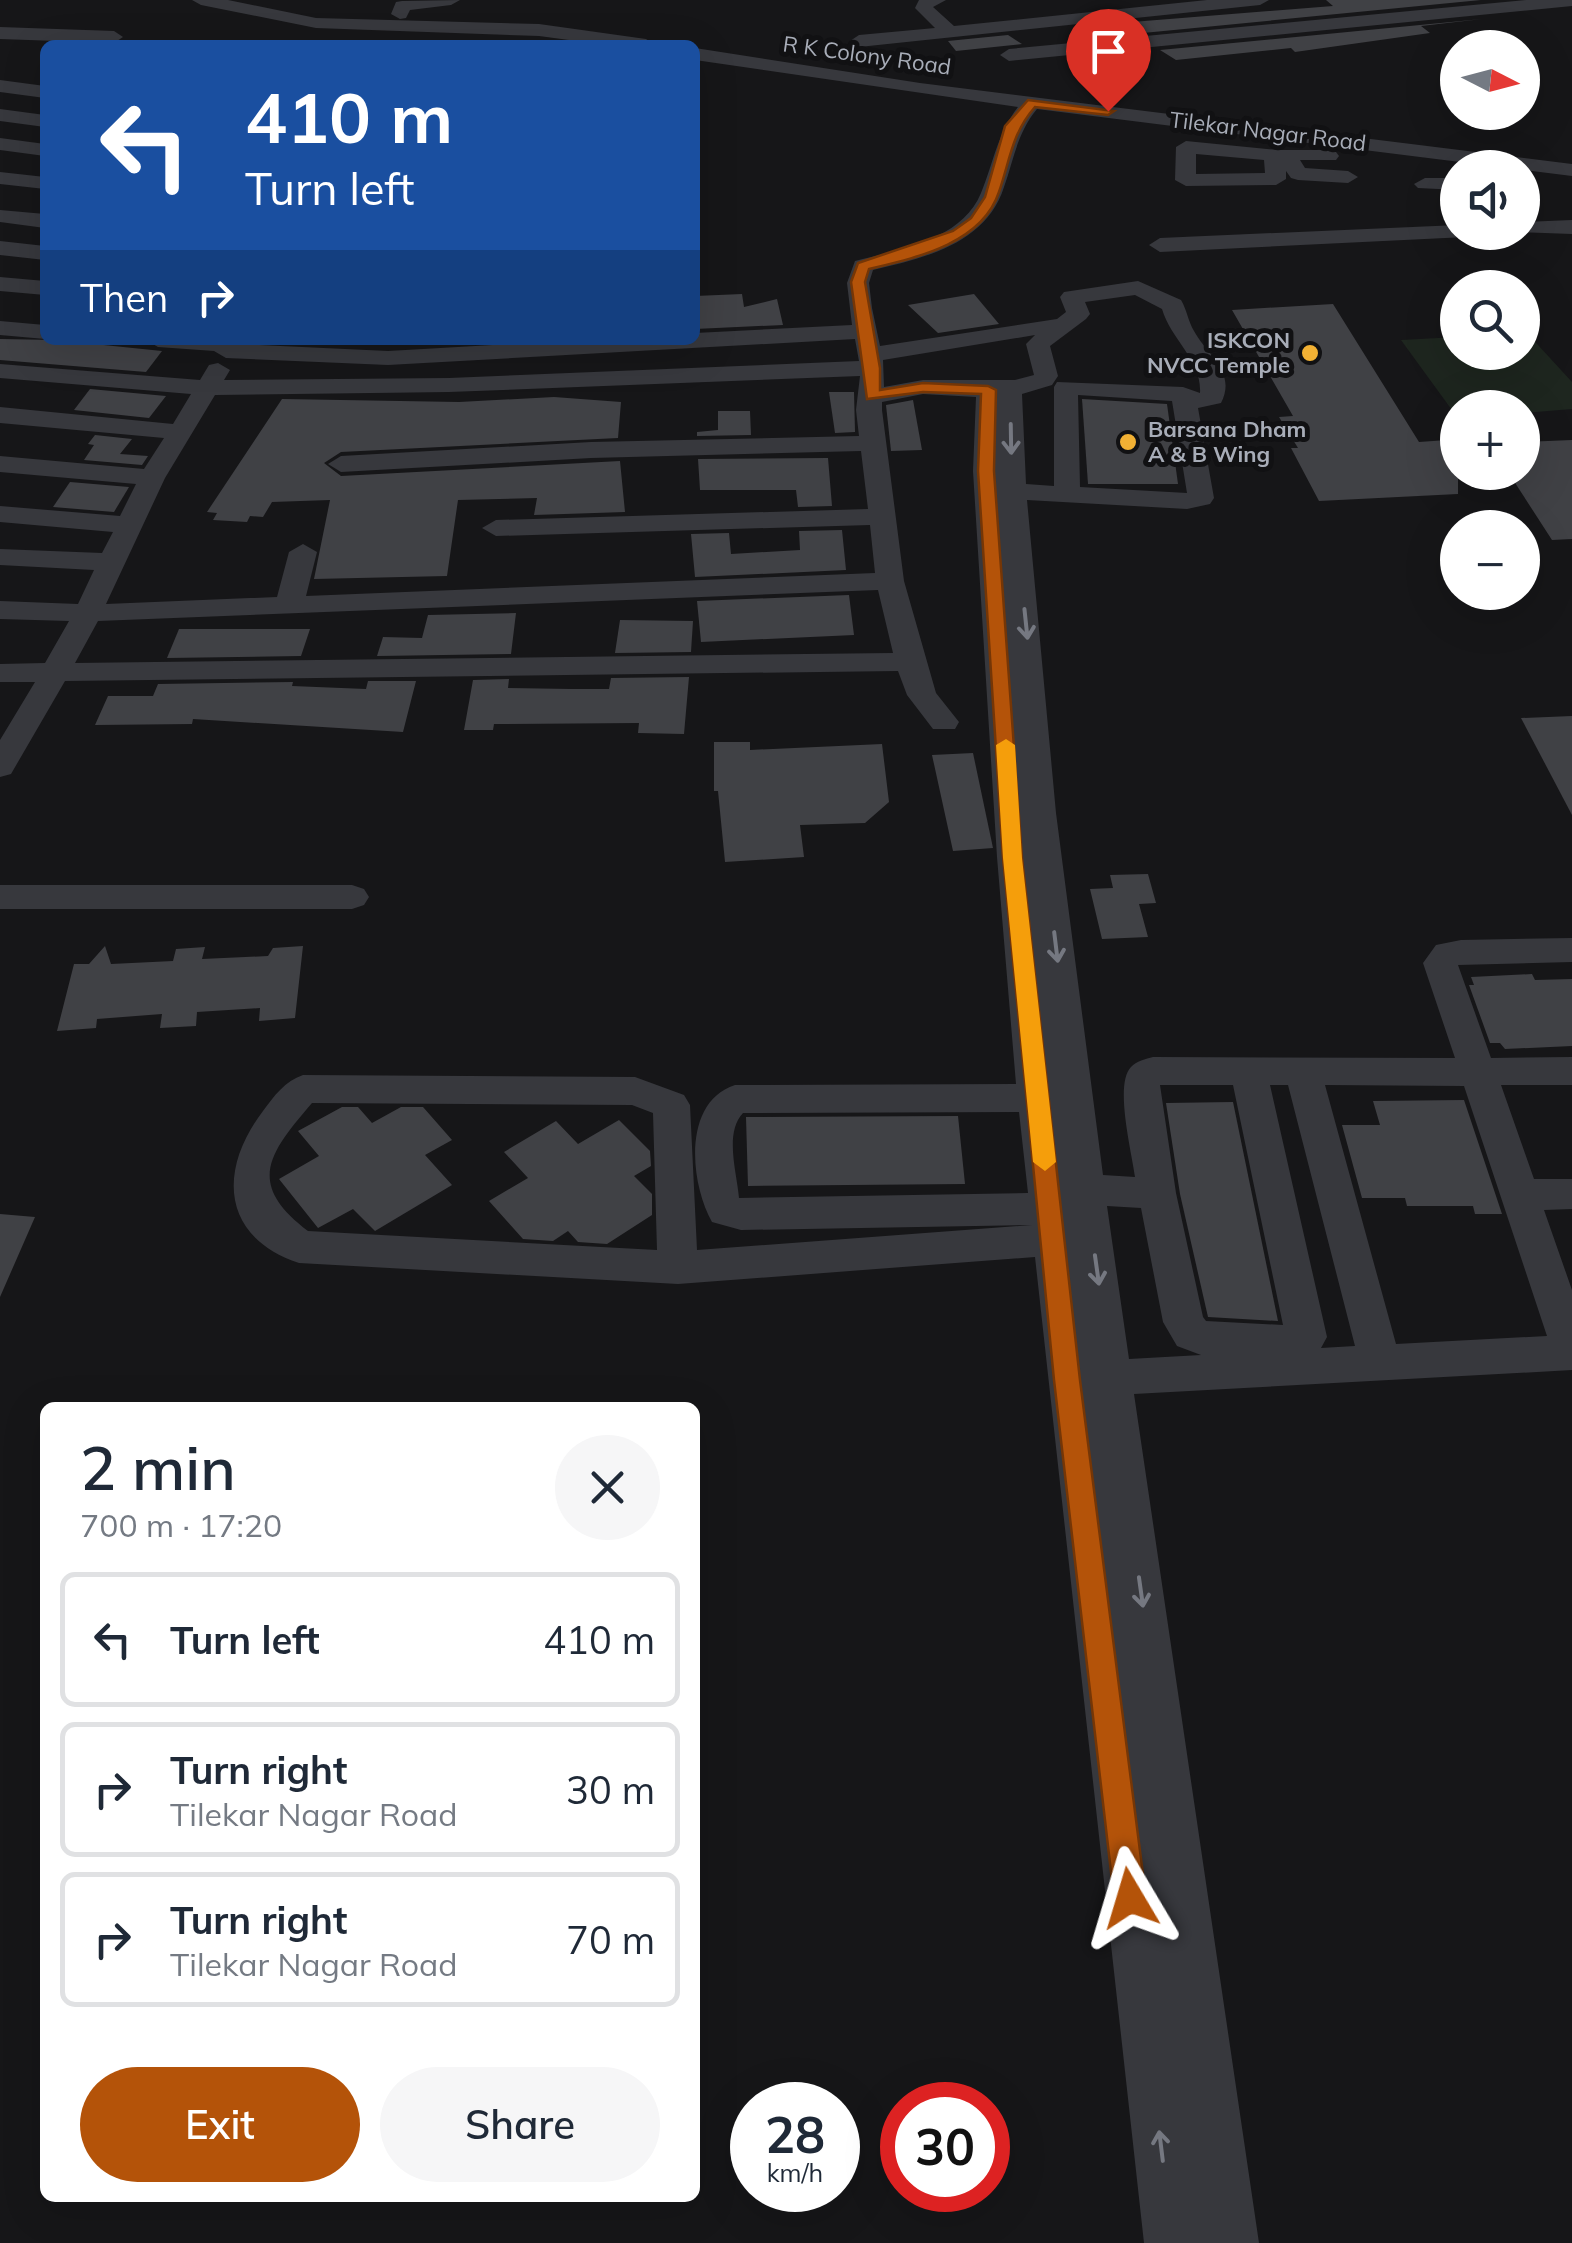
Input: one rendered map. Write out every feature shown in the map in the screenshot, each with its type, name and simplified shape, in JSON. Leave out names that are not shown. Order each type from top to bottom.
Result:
[{"type":"street","points":[[202,0],[316,23],[539,30],[608,40]]},
{"type":"street","points":[[316,23],[323,0]]},
{"type":"street","points":[[398,27],[401,3],[451,0]]},
{"type":"street","points":[[938,0],[926,3],[924,8],[948,30]]},
{"type":"street","points":[[859,42],[1260,0]]},
{"type":"street","points":[[1008,55],[1572,1]]},
{"type":"street","points":[[413,40],[425,27]]},
{"type":"street","points":[[0,33],[114,37]]},
{"type":"street","name":"R K Colony Road","points":[[700,55],[1032,103]]},
{"type":"street","points":[[0,86],[40,91]]},
{"type":"street","points":[[944,722],[922,695],[890,581],[869,410],[869,351],[858,282],[862,266],[958,234],[976,221],[991,197],[1011,126],[1032,103]]},
{"type":"street","name":"Tilekar Nagar Road","points":[[1032,103],[1261,130],[1374,152],[1572,170]]},
{"type":"street","points":[[0,115],[40,120]]},
{"type":"street","points":[[1254,153],[1261,130]]},
{"type":"street","points":[[0,144],[40,149]]},
{"type":"street","points":[[1348,177],[1298,174],[1286,153],[1374,152],[1440,164]]},
{"type":"street","points":[[0,178],[40,182]]},
{"type":"street","points":[[1425,184],[1440,184]]},
{"type":"street","points":[[0,216],[40,220]]},
{"type":"street","points":[[1540,229],[1572,227]]},
{"type":"street","points":[[1160,245],[1440,233]]},
{"type":"street","points":[[0,248],[40,252]]},
{"type":"street","points":[[0,284],[40,288]]},
{"type":"street","points":[[872,396],[923,387],[999,390],[1043,380],[1046,376],[1038,344],[1078,314],[1072,297],[1138,288],[1173,306],[1184,336],[1204,355],[1214,388],[1212,398],[1185,403]]},
{"type":"street","points":[[0,371],[210,388],[449,385],[869,351],[1054,325]]},
{"type":"street","points":[[0,328],[40,332]]},
{"type":"street","points":[[5,749],[88,614],[152,478],[210,388],[228,345],[388,358],[869,351]]},
{"type":"street","points":[[1000,491],[1186,501],[1202,498],[1183,394],[1066,386],[1067,494]]},
{"type":"street","points":[[999,390],[1012,858],[1037,1098],[1064,1212],[1112,1378],[1230,2243]]},
{"type":"street","points":[[0,415],[182,432]]},
{"type":"street","points":[[340,464],[590,450],[873,443]]},
{"type":"street","points":[[0,464],[152,478]]},
{"type":"street","points":[[1000,491],[1040,813],[1064,1212],[1067,1380],[1173,2243]]},
{"type":"street","points":[[0,514],[129,525]]},
{"type":"street","points":[[496,528],[882,517]]},
{"type":"street","points":[[289,605],[303,552]]},
{"type":"street","points":[[0,557],[112,562]]},
{"type":"street","points":[[0,610],[88,614],[890,581]]},
{"type":"street","points":[[0,674],[910,662]]},
{"type":"street","points":[[0,896],[352,897]]},
{"type":"street","points":[[1067,1380],[1572,1350],[1440,963],[1448,954],[1461,952],[1572,950]]},
{"type":"street","points":[[1249,1072],[1306,1336],[1302,1344],[1203,1338],[1192,1334],[1184,1322],[1158,1193],[1142,1087],[1144,1076],[1152,1072],[1572,1071]]},
{"type":"street","points":[[1303,1072],[1380,1362]]},
{"type":"street","points":[[678,1268],[671,1104],[635,1090],[303,1090],[272,1123],[257,1154],[250,1183],[257,1208],[299,1247],[678,1268],[1064,1212],[1158,1193]]},
{"type":"street","points":[[1037,1098],[735,1098],[722,1107],[715,1119],[720,1201],[726,1211],[741,1214],[1064,1212]]},
{"type":"street","points":[[1517,1195],[1572,1194]]},
{"type":"street","points":[[1120,1821],[1172,1818]]},
{"type":"shaded area","points":[[1440,338],[1440,370],[1540,370],[1540,347],[1572,382],[1572,409],[1540,412],[1540,390],[1440,390],[1440,394],[1401,340]]},
{"type":"building","points":[[1326,0],[1481,0],[1143,33],[1132,22],[1333,6]]},
{"type":"building","points":[[1482,19],[1421,26],[1430,33],[1295,52],[1291,48],[1176,60],[1160,50]]},
{"type":"building","points":[[1008,35],[1022,44],[956,51],[948,41]]},
{"type":"building","points":[[742,294],[744,307],[777,299],[783,325],[700,329],[700,296]]},
{"type":"building","points":[[974,294],[999,324],[938,333],[908,305]]},
{"type":"building","points":[[1333,304],[1419,442],[1440,440],[1440,490],[1458,490],[1458,494],[1319,501],[1291,448],[1298,448],[1279,417],[1293,416],[1232,310]]},
{"type":"building","points":[[0,339],[40,340],[40,345],[104,345],[162,351],[146,372],[0,360]]},
{"type":"building","points":[[90,389],[166,396],[149,418],[74,410]]},
{"type":"building","points":[[829,392],[854,392],[855,432],[835,433]]},
{"type":"building","points":[[554,397],[621,402],[618,438],[341,452],[324,463],[341,476],[620,461],[625,512],[534,515],[537,498],[458,500],[447,576],[314,579],[330,500],[272,502],[263,517],[250,516],[247,522],[213,520],[217,513],[207,512],[282,399],[459,402]]},
{"type":"building","name":"Barsana Dham A & B Wing","points":[[1082,399],[1167,404],[1178,484],[1088,484]]},
{"type":"building","points":[[913,400],[922,450],[891,451],[886,405]]},
{"type":"building","points":[[718,411],[750,411],[751,435],[697,436],[697,432],[718,430]]},
{"type":"building","points":[[95,435],[132,439],[120,454],[148,456],[142,465],[84,460],[94,445],[88,444]]},
{"type":"building","points":[[1572,440],[1572,539],[1552,540],[1540,521],[1540,510],[1533,510],[1520,490],[1540,490],[1540,441]]},
{"type":"building","points":[[828,458],[832,506],[798,507],[796,490],[700,490],[698,459]]},
{"type":"building","points":[[70,482],[129,487],[114,512],[53,507]]},
{"type":"building","points":[[842,530],[846,570],[695,577],[691,534],[729,533],[731,554],[800,550],[799,531]]},
{"type":"building","points":[[849,595],[854,635],[701,642],[697,601]]},
{"type":"building","points":[[516,613],[511,654],[377,656],[383,637],[422,638],[428,615]]},
{"type":"building","points":[[620,620],[693,621],[691,652],[615,653]]},
{"type":"building","points":[[179,629],[310,629],[301,656],[167,658]]},
{"type":"building","points":[[689,677],[684,734],[638,733],[639,723],[494,724],[493,730],[464,730],[473,680],[509,679],[508,688],[609,689],[611,678]]},
{"type":"building","points":[[368,681],[416,681],[403,732],[193,719],[192,724],[95,725],[108,696],[153,696],[158,684],[293,682],[292,686],[366,689]]},
{"type":"building","points":[[1572,716],[1572,815],[1521,718]]},
{"type":"building","points":[[714,742],[750,742],[750,750],[882,744],[889,802],[865,823],[800,825],[804,857],[725,862],[718,791],[714,791]]},
{"type":"building","points":[[973,753],[993,848],[953,851],[932,755]]},
{"type":"building","points":[[1148,874],[1156,903],[1139,904],[1148,937],[1102,939],[1090,889],[1113,888],[1110,875]]},
{"type":"building","points":[[105,946],[111,964],[173,961],[176,949],[205,947],[202,959],[268,956],[273,948],[303,946],[295,1018],[259,1021],[260,1008],[197,1012],[196,1026],[160,1028],[162,1014],[97,1019],[96,1028],[57,1031],[74,964],[89,964]]},
{"type":"building","points":[[1532,974],[1535,980],[1572,979],[1572,1046],[1505,1049],[1500,1043],[1490,1043],[1469,985],[1474,985],[1471,977]]},
{"type":"building","points":[[1464,1100],[1502,1214],[1475,1214],[1473,1206],[1407,1206],[1405,1198],[1362,1198],[1342,1125],[1380,1125],[1373,1101]]},
{"type":"building","points":[[1233,1102],[1278,1321],[1208,1317],[1180,1194],[1166,1103]]},
{"type":"building","points":[[342,1107],[358,1107],[372,1123],[401,1107],[423,1107],[452,1140],[425,1155],[452,1185],[375,1231],[353,1209],[318,1228],[279,1179],[319,1156],[298,1131]]},
{"type":"building","points":[[958,1116],[965,1184],[748,1186],[746,1117]]},
{"type":"building","points":[[619,1120],[650,1151],[651,1166],[634,1176],[652,1194],[652,1215],[607,1244],[578,1242],[568,1231],[553,1241],[523,1239],[489,1201],[528,1178],[504,1152],[556,1121],[578,1144]]},
{"type":"building","points":[[0,1214],[35,1217],[0,1297]]},
{"type":"slow traffic","points":[[1006,745],[1012,858],[1045,1162]]},
{"type":"place","name":"ISKCON NVCC Temple","points":[[1310,353]]},
{"type":"place","name":"Barsana Dham A & B Wing","points":[[1128,442]]},
{"type":"route","points":[[1108,111],[1032,103],[1011,126],[991,197],[976,221],[958,234],[862,266],[858,282],[873,368],[872,396],[939,386],[988,390],[986,471],[1012,858],[1067,1380],[1130,1898]]}]
